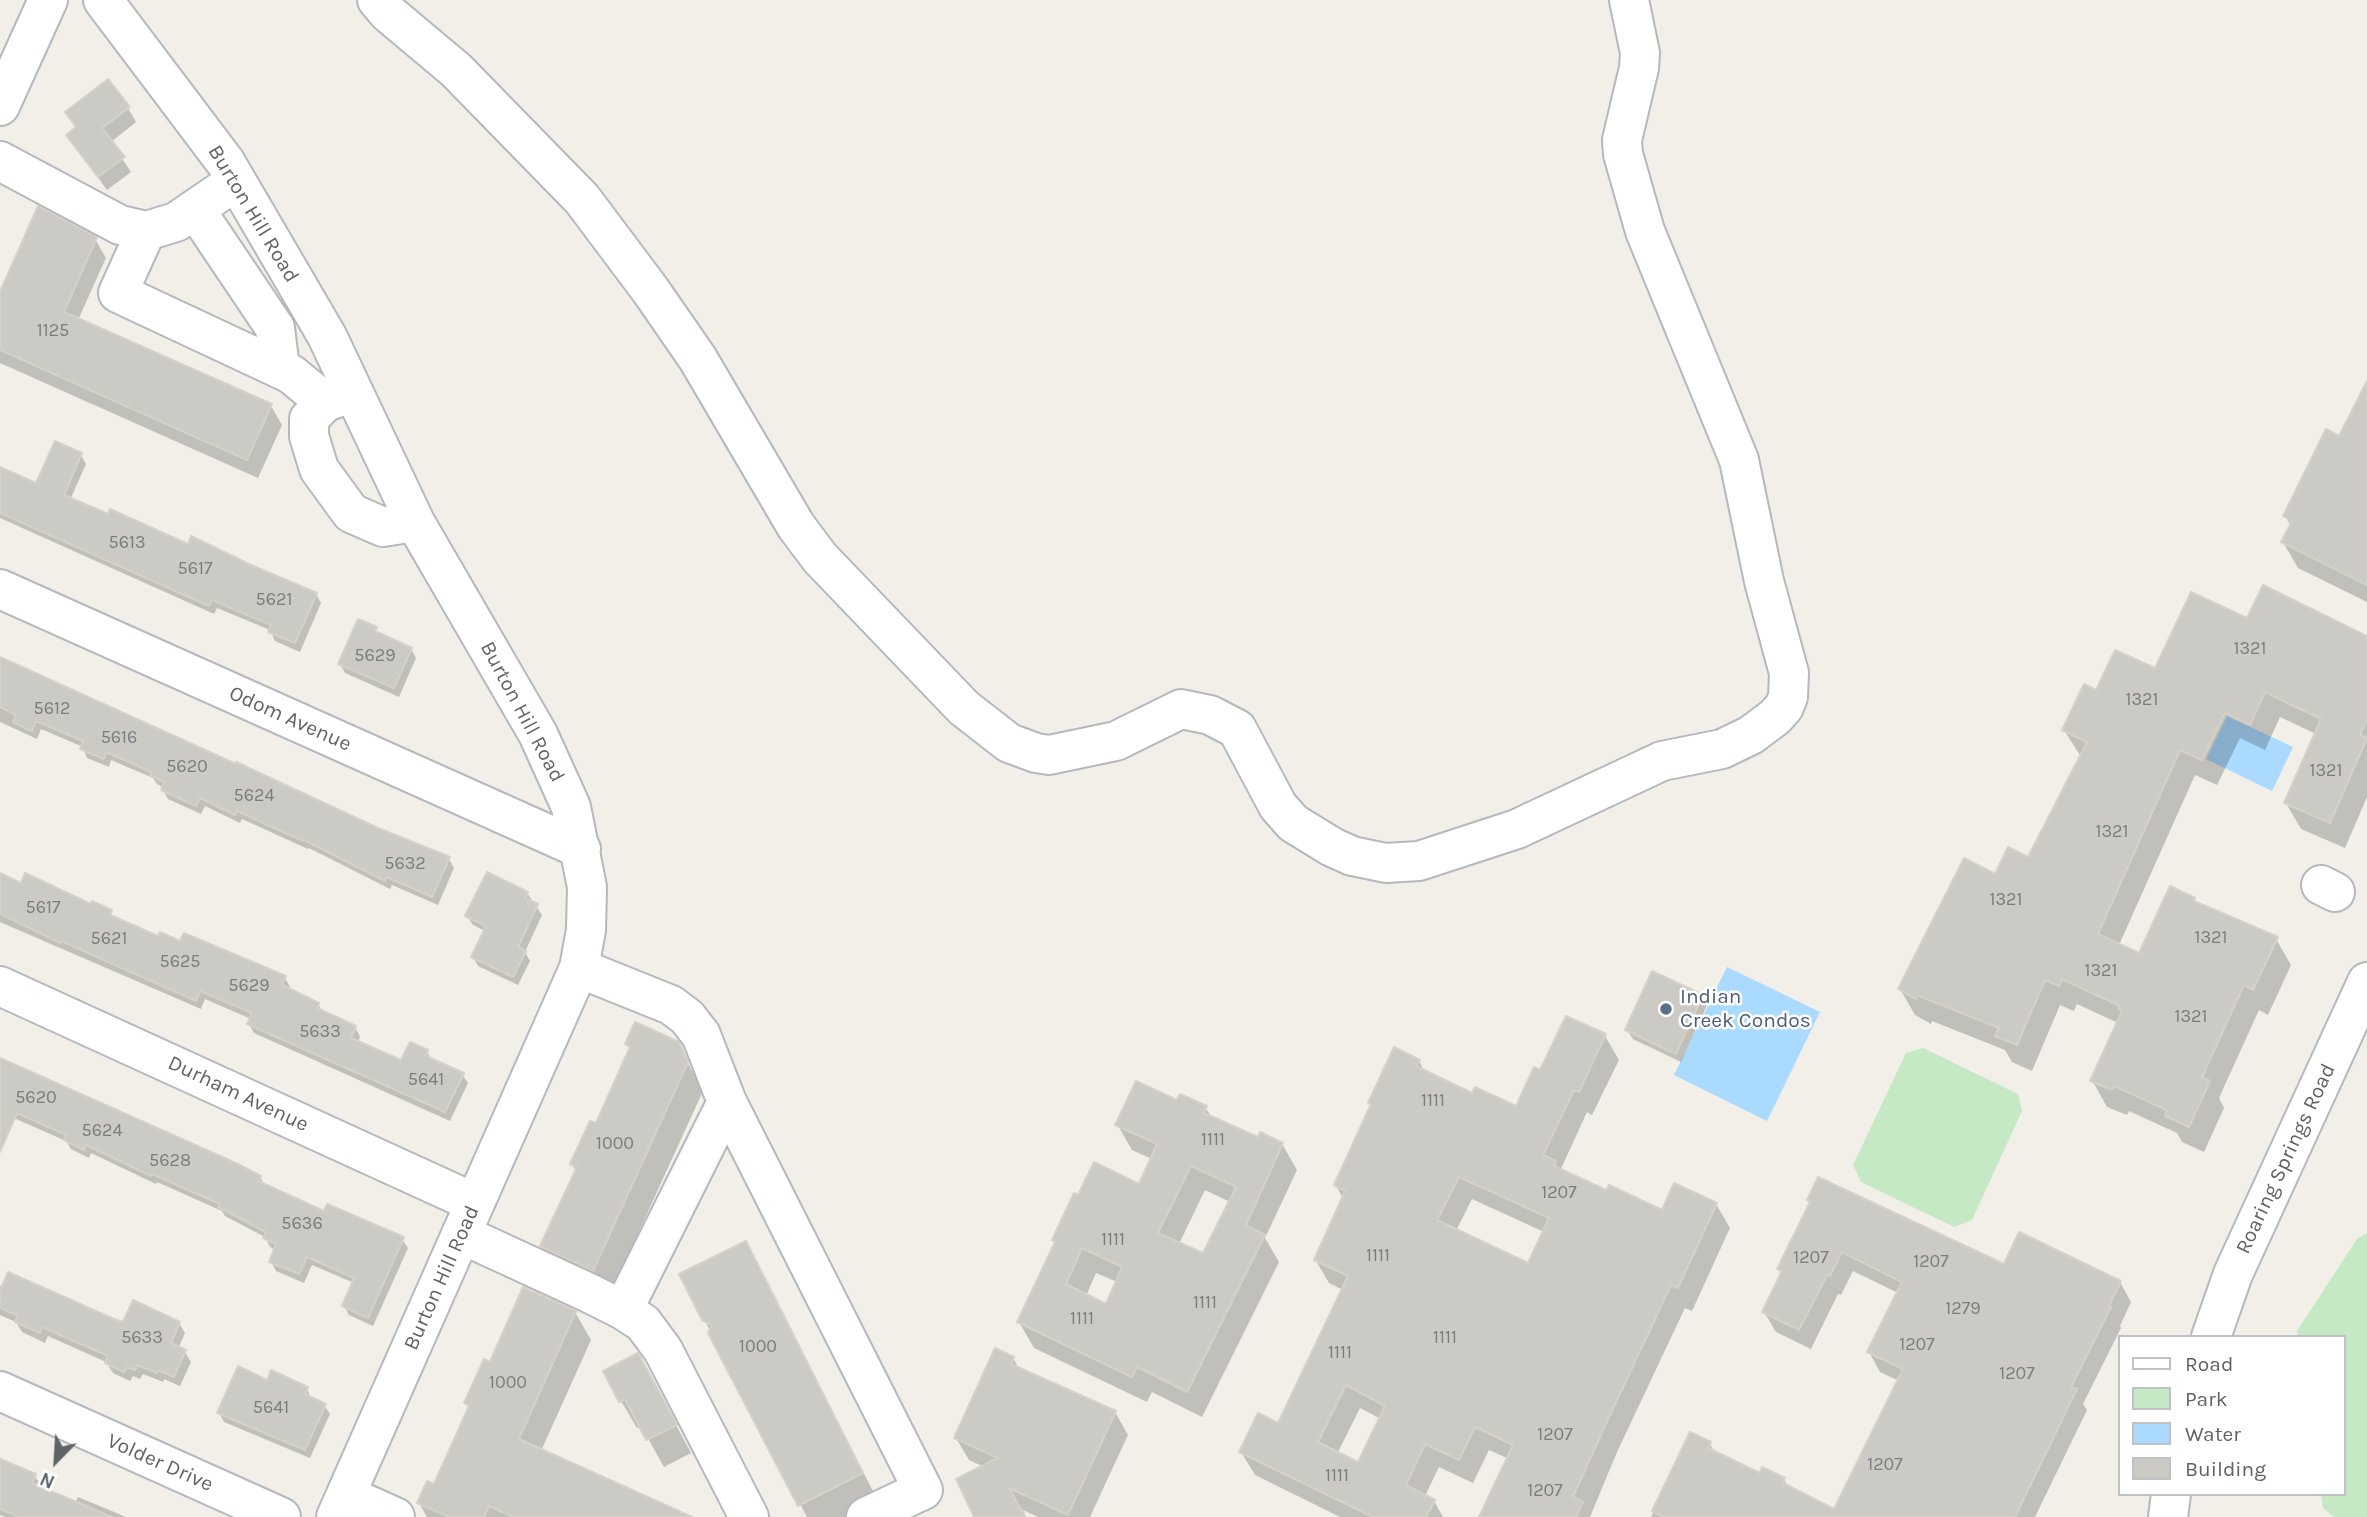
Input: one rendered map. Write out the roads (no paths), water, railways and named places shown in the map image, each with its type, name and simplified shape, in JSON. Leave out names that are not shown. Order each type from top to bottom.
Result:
[{"type":"street","points":[[0,106],[48,0]]},
{"type":"street","name":"Burton Hill Road","points":[[103,0],[218,152],[327,336],[339,397],[538,734],[571,807],[587,887],[586,930],[579,968],[341,1506]]},
{"type":"street","points":[[377,0],[388,13],[456,70],[582,199],[698,359],[796,526],[820,558],[964,708],[1009,743],[1049,755],[1116,741],[1181,709],[1210,715],[1237,729],[1278,806],[1293,823],[1352,856],[1386,863],[1419,861],[1517,829],[1662,761],[1722,749],[1751,735],[1775,717],[1788,698],[1789,673],[1764,581],[1739,460],[1645,231],[1623,154],[1622,139],[1640,53],[1629,0]]},
{"type":"street","points":[[0,161],[120,225],[146,231],[176,222],[236,181]]},
{"type":"street","points":[[195,209],[275,328],[280,369]]},
{"type":"street","points":[[146,231],[118,293],[339,397],[309,419],[309,436],[319,470],[351,513],[383,527],[415,522]]},
{"type":"street","name":"Odom Avenue","points":[[0,589],[580,849]]},
{"type":"street","points":[[579,968],[671,1005],[687,1017],[701,1035],[727,1102],[923,1490],[866,1517]]},
{"type":"street","name":"Roaring Springs Road","points":[[2212,1335],[2233,1274],[2367,982]]},
{"type":"street","name":"Durham Avenue","points":[[0,986],[468,1218],[643,1323],[663,1350],[749,1517]]},
{"type":"street","points":[[623,1310],[727,1102]]},
{"type":"street","name":"Volder Drive","points":[[0,1391],[281,1517]]},
{"type":"street","points":[[2168,1517],[2171,1496]]},
{"type":"street","points":[[341,1506],[395,1517]]},
{"type":"water","points":[[2227,716],[2293,747],[2272,791],[2206,759]]},
{"type":"water","points":[[1727,967],[1820,1012],[1767,1121],[1674,1075]]},
{"type":"place","name":"Indian Creek Condos","points":[[1666,1009]]}]
